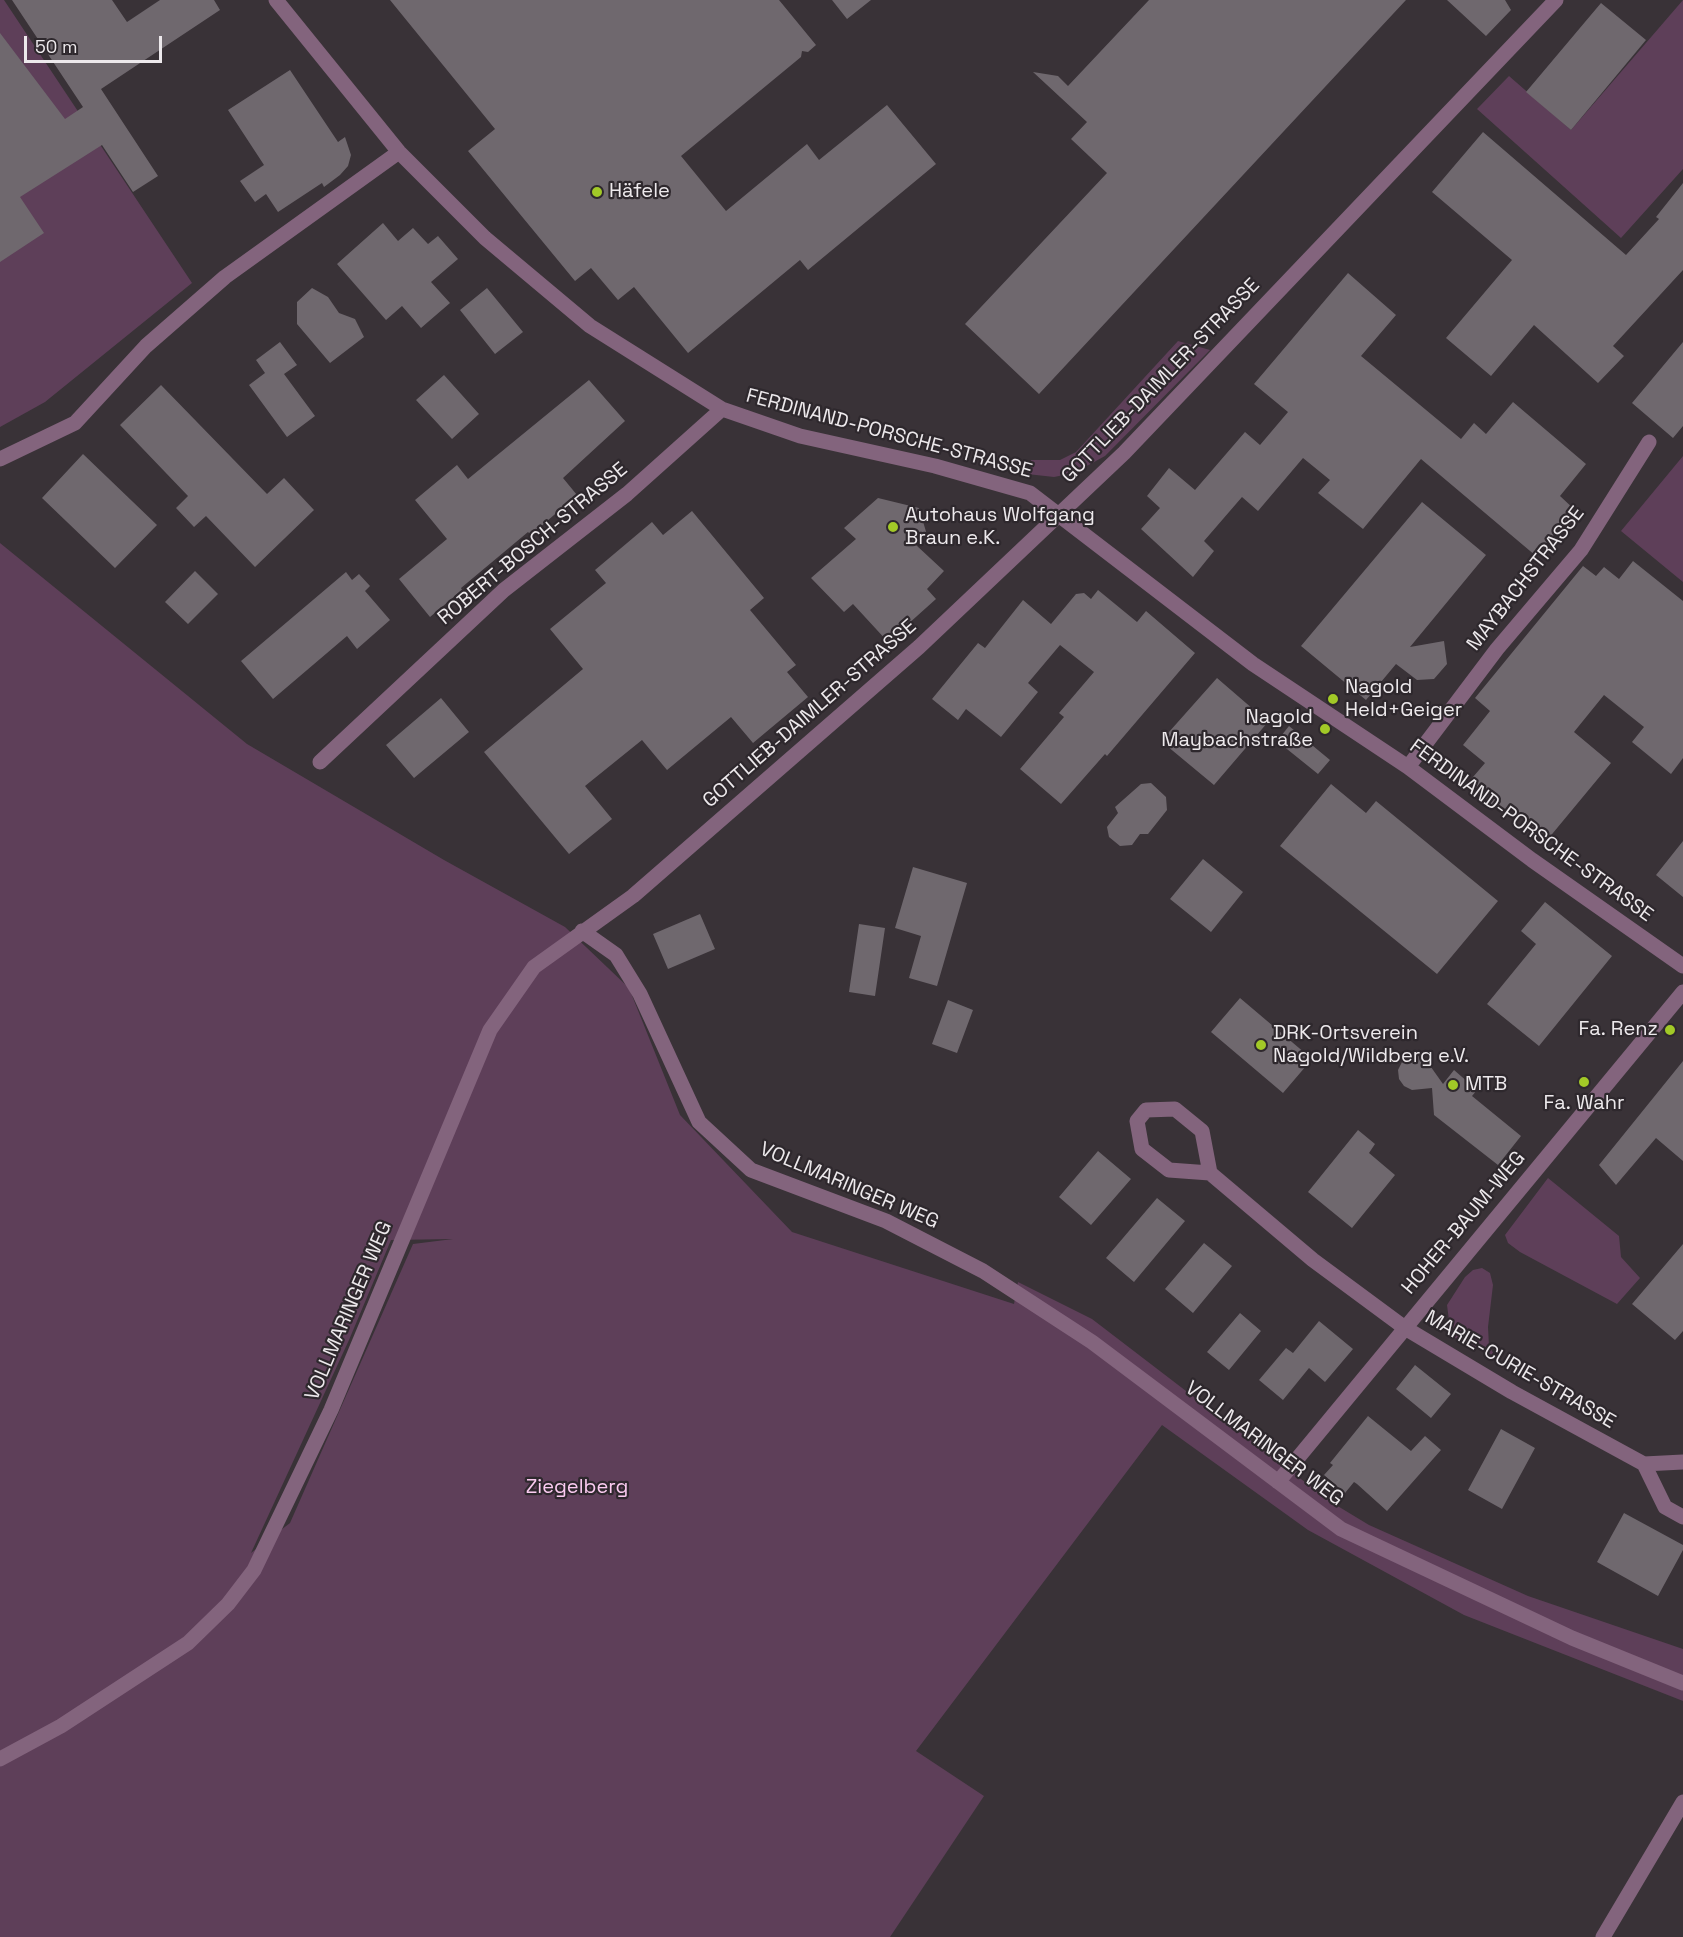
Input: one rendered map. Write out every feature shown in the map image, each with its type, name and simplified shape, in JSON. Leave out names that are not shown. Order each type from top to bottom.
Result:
[{"type":"street","name":"FERDINAND-PORSCHE-STRASSE","points":[[276,0],[399,152],[485,238],[590,326],[722,409],[800,436],[935,466],[1030,493],[1253,664],[1408,766],[1532,860],[1683,966]]},
{"type":"street","name":"GOTTLIEB-DAIMLER-STRASSE","points":[[582,931],[633,896],[919,647],[1124,453],[1556,0]]},
{"type":"street","points":[[0,459],[75,423],[146,346],[225,277],[399,152]]},
{"type":"street","name":"ROBERT-BOSCH-STRASSE","points":[[320,762],[504,590],[627,494],[722,409]]},
{"type":"street","name":"MAYBACHSTRASSE","points":[[1408,766],[1497,650],[1581,550],[1649,442]]},
{"type":"street","name":"VOLLMARINGER WEG","points":[[0,1760],[61,1726],[188,1643],[228,1604],[254,1569],[335,1400],[453,1112],[490,1030],[534,967],[582,931],[616,955],[640,994],[699,1122],[751,1170],[886,1221],[983,1271],[1092,1342],[1341,1529],[1572,1638],[1683,1683]]},
{"type":"street","name":"HOHER-BAUM-WEG","points":[[1278,1482],[1683,992]]},
{"type":"street","points":[[1175,1109],[1202,1131],[1210,1173],[1168,1170],[1142,1149],[1137,1121],[1146,1110],[1175,1109]]},
{"type":"street","name":"MARIE-CURIE-STRASSE","points":[[1210,1173],[1313,1260],[1405,1328],[1512,1392],[1644,1464]]},
{"type":"street","points":[[1683,1462],[1644,1464],[1665,1507],[1683,1516]]},
{"type":"street","points":[[1603,1937],[1683,1803]]},
{"type":"green space","points":[[0,0],[4,0],[192,283],[45,402],[0,427]]},
{"type":"green space","points":[[1683,0],[1683,169],[1621,238],[1477,109],[1509,76],[1571,130]]},
{"type":"green space","points":[[1178,341],[1210,350],[1105,456],[1074,473],[1054,477],[1027,474],[1031,460],[1060,460],[1076,452]]},
{"type":"green space","points":[[1683,456],[1683,582],[1621,531]]},
{"type":"green space","name":"Ziegelberg","points":[[0,543],[247,744],[444,860],[565,927],[629,988],[680,1115],[792,1232],[1014,1304],[1018,1282],[1092,1319],[1331,1502],[1369,1525],[1528,1596],[1683,1649],[1683,1701],[1464,1615],[1308,1530],[1162,1425],[916,1751],[984,1796],[890,1937],[0,1937]],"holes":[[[453,1239],[413,1244],[290,1523],[251,1553],[349,1340],[391,1240]]]},
{"type":"green space","points":[[1548,1178],[1619,1236],[1621,1257],[1640,1278],[1617,1304],[1520,1252],[1508,1243],[1505,1235]]},
{"type":"green space","points":[[1482,1268],[1490,1273],[1493,1285],[1488,1327],[1489,1346],[1495,1356],[1451,1336],[1447,1305],[1465,1277],[1473,1270]]},
{"type":"building","points":[[12,0],[112,0],[127,22],[160,0],[214,0],[220,10],[101,89],[158,176],[133,192],[102,145],[20,197],[44,233],[0,262],[0,33],[65,119],[83,107]]},
{"type":"building","name":"Häfele","points":[[390,0],[779,0],[816,45],[808,52],[802,51],[801,57],[681,156],[726,211],[807,144],[819,160],[887,105],[936,164],[808,270],[800,260],[688,353],[634,287],[618,300],[591,268],[575,281],[468,151],[495,129]]},
{"type":"building","points":[[832,0],[871,0],[847,19]]},
{"type":"building","points":[[1149,0],[1406,0],[1039,394],[965,324],[1107,173],[1071,139],[1087,122],[1033,72],[1058,76],[1068,86]]},
{"type":"building","points":[[1447,0],[1505,0],[1511,10],[1486,36]]},
{"type":"building","points":[[1601,3],[1646,40],[1571,130],[1526,92]]},
{"type":"building","points":[[290,70],[338,142],[345,137],[351,155],[348,166],[340,175],[324,187],[322,183],[278,212],[266,194],[255,202],[240,181],[264,165],[228,110]]},
{"type":"building","points":[[1483,132],[1626,255],[1659,219],[1656,217],[1683,183],[1683,270],[1613,346],[1624,356],[1598,383],[1534,325],[1491,376],[1446,338],[1512,260],[1432,192]]},
{"type":"building","points":[[383,223],[398,241],[413,228],[428,244],[438,236],[458,259],[431,282],[450,303],[421,328],[402,306],[386,320],[337,264]]},
{"type":"building","points":[[1348,273],[1396,315],[1361,356],[1461,439],[1474,423],[1486,434],[1513,402],[1586,464],[1560,496],[1575,510],[1536,556],[1421,459],[1363,529],[1318,493],[1330,480],[1303,458],[1258,511],[1242,497],[1204,541],[1214,551],[1193,577],[1141,529],[1160,508],[1147,496],[1169,468],[1195,490],[1245,432],[1260,445],[1288,412],[1254,384]]},
{"type":"building","points":[[312,288],[328,297],[339,313],[355,319],[364,337],[330,363],[297,324],[297,302]]},
{"type":"building","points":[[487,288],[523,332],[495,354],[460,310]]},
{"type":"building","points":[[280,342],[297,365],[284,374],[315,416],[287,437],[249,385],[265,373],[256,360]]},
{"type":"building","points":[[1683,342],[1683,426],[1673,438],[1632,403]]},
{"type":"building","points":[[444,375],[479,414],[452,439],[416,400]]},
{"type":"building","points":[[589,380],[625,421],[563,478],[577,495],[531,535],[528,532],[430,617],[399,579],[447,539],[415,500],[457,465],[468,479]]},
{"type":"building","points":[[161,385],[267,494],[284,478],[314,510],[255,567],[206,516],[194,527],[176,508],[188,496],[120,425]]},
{"type":"building","points":[[83,454],[157,525],[115,568],[42,498]]},
{"type":"building","points":[[878,498],[919,508],[927,535],[916,545],[944,571],[927,589],[936,599],[888,642],[853,604],[844,612],[811,578],[856,539],[844,528]]},
{"type":"building","points":[[1422,502],[1486,555],[1410,647],[1444,641],[1447,664],[1434,679],[1417,680],[1396,664],[1366,700],[1301,646]]},
{"type":"building","points":[[692,511],[764,598],[750,610],[796,665],[787,672],[808,697],[753,743],[731,717],[667,770],[642,740],[585,786],[612,819],[569,854],[484,752],[583,669],[550,629],[606,583],[595,570],[652,522],[663,535]]},
{"type":"building","points":[[1633,561],[1683,601],[1683,758],[1671,774],[1632,742],[1644,727],[1604,695],[1574,732],[1611,763],[1548,839],[1511,809],[1506,816],[1467,784],[1485,763],[1463,745],[1490,711],[1475,698],[1583,566],[1596,576],[1604,567],[1619,579]]},
{"type":"building","points":[[195,571],[218,594],[188,624],[165,602]]},
{"type":"building","points":[[346,572],[352,580],[359,574],[370,586],[365,591],[390,620],[357,649],[347,636],[273,699],[241,661]]},
{"type":"building","points":[[1098,590],[1137,622],[1146,611],[1195,653],[1107,756],[1105,754],[1061,804],[1020,769],[1064,717],[1059,713],[1094,672],[1060,645],[1028,683],[1038,692],[1001,737],[966,709],[958,720],[932,699],[978,643],[985,648],[1023,600],[1051,624],[1076,594],[1084,593],[1091,599]]},
{"type":"building","points":[[1217,678],[1268,722],[1214,785],[1161,741]]},
{"type":"building","points":[[441,698],[469,732],[414,778],[386,745]]},
{"type":"building","points":[[1289,726],[1330,760],[1318,774],[1277,741]]},
{"type":"building","points":[[1151,783],[1166,797],[1167,810],[1148,834],[1140,834],[1132,845],[1120,846],[1109,837],[1107,827],[1118,813],[1115,807],[1141,784]]},
{"type":"building","points":[[1331,784],[1366,813],[1376,801],[1498,901],[1437,974],[1280,846]]},
{"type":"building","points":[[1683,841],[1683,897],[1656,875]]},
{"type":"building","points":[[1203,859],[1243,892],[1211,932],[1170,899]]},
{"type":"building","points":[[913,867],[967,883],[937,986],[909,978],[921,936],[895,928]]},
{"type":"building","points":[[1545,902],[1612,956],[1539,1046],[1487,1004],[1536,944],[1521,931]]},
{"type":"building","points":[[700,914],[715,949],[668,969],[653,934]]},
{"type":"building","points":[[859,924],[885,928],[875,996],[849,992]]},
{"type":"building","name":"DRK-Ortsverein Nagold/Wildberg e.V.","points":[[1240,998],[1312,1059],[1283,1093],[1211,1032]]},
{"type":"building","points":[[948,1000],[973,1010],[957,1053],[932,1044]]},
{"type":"building","points":[[1418,1056],[1426,1060],[1443,1084],[1454,1070],[1477,1090],[1472,1096],[1521,1136],[1498,1165],[1434,1115],[1432,1088],[1412,1090],[1404,1086],[1399,1079],[1398,1070],[1402,1062],[1409,1057]]},
{"type":"building","points":[[1683,1061],[1683,1161],[1656,1138],[1616,1185],[1599,1165]]},
{"type":"building","points":[[1358,1130],[1375,1144],[1369,1153],[1395,1175],[1352,1228],[1308,1192]]},
{"type":"building","points":[[1098,1151],[1131,1179],[1091,1225],[1059,1197]]},
{"type":"building","points":[[1157,1198],[1185,1221],[1134,1282],[1106,1258]]},
{"type":"building","points":[[1204,1243],[1232,1266],[1193,1313],[1165,1289]]},
{"type":"building","points":[[1683,1244],[1683,1331],[1675,1340],[1632,1304]]},
{"type":"building","points":[[1240,1313],[1261,1331],[1229,1370],[1207,1352]]},
{"type":"building","points":[[1319,1321],[1353,1349],[1325,1382],[1309,1368],[1283,1400],[1259,1380],[1286,1348],[1293,1353]]},
{"type":"building","points":[[1415,1365],[1451,1394],[1431,1418],[1396,1389]]},
{"type":"building","points":[[1368,1416],[1411,1451],[1425,1436],[1441,1450],[1387,1511],[1354,1482],[1345,1493],[1324,1475],[1333,1465],[1330,1463]]},
{"type":"building","points":[[1501,1429],[1535,1448],[1502,1509],[1468,1490]]},
{"type":"building","points":[[1624,1513],[1683,1545],[1683,1550],[1658,1596],[1597,1562]]},
{"type":"place","name":"Häfele","points":[[597,192]]},
{"type":"place","name":"Autohaus Wolfgang Braun e.K.","points":[[893,527]]},
{"type":"place","name":"Nagold Held+Geiger","points":[[1333,699]]},
{"type":"place","name":"Nagold Maybachstraße","points":[[1325,729]]},
{"type":"place","name":"Fa. Renz","points":[[1670,1030]]},
{"type":"place","name":"DRK-Ortsverein Nagold/Wildberg e.V.","points":[[1261,1045]]},
{"type":"place","name":"Fa. Wahr","points":[[1584,1082]]},
{"type":"place","name":"MTB","points":[[1453,1085]]}]
